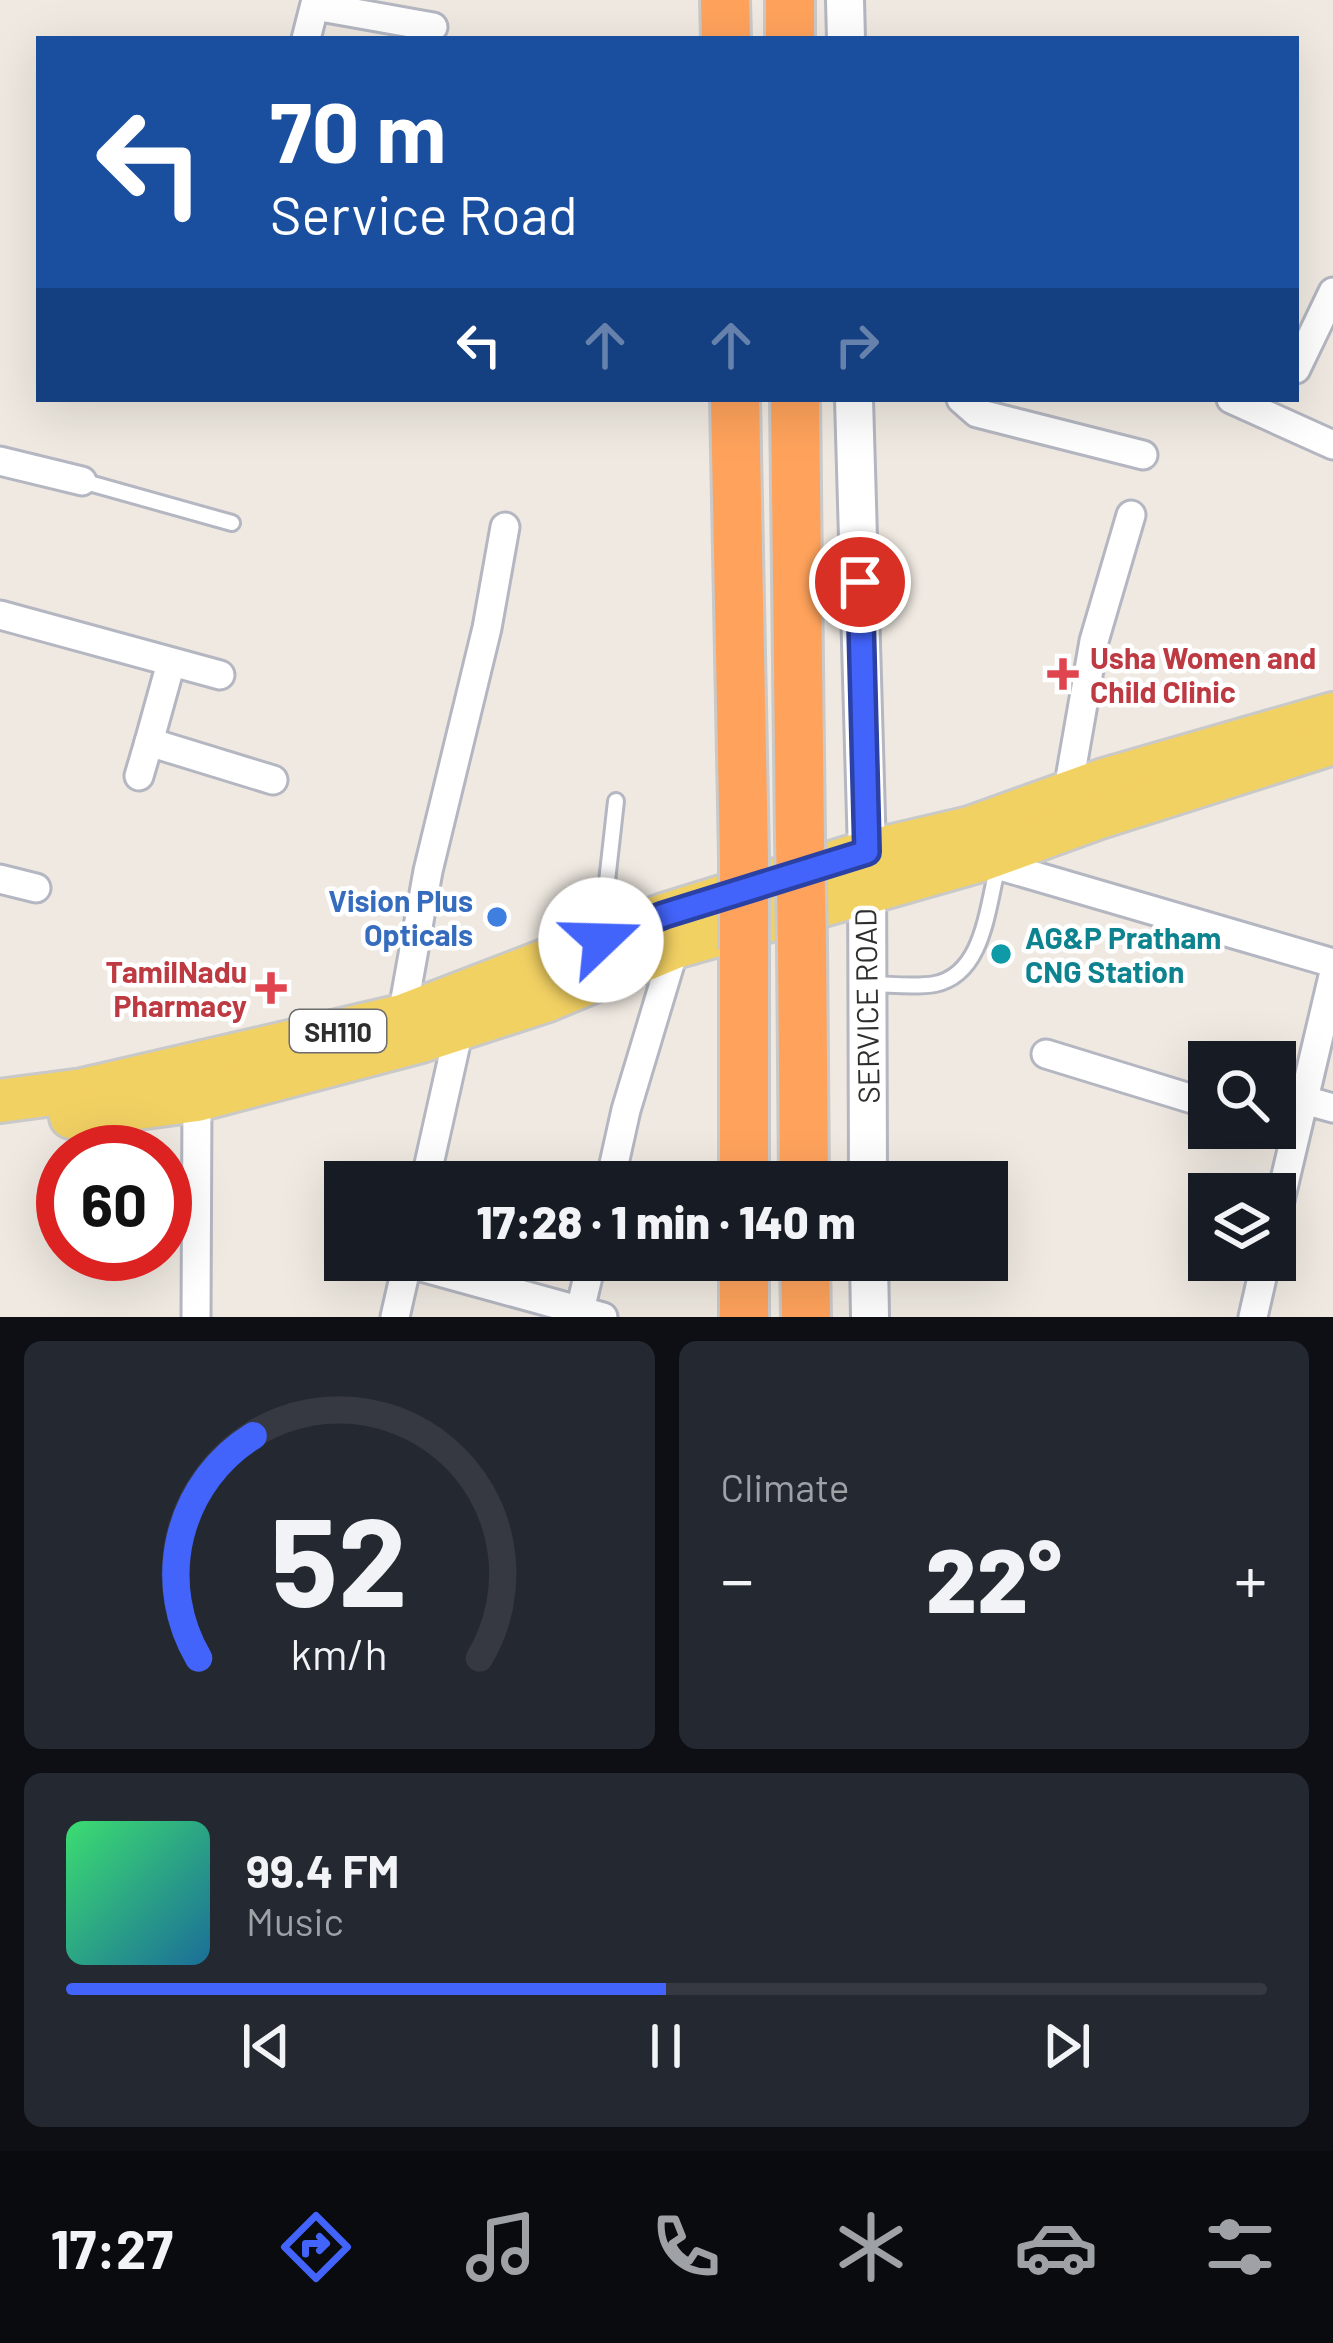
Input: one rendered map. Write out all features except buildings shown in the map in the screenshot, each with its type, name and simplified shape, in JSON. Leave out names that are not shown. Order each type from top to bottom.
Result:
[{"type":"highway","points":[[725,0],[726,36]]},
{"type":"highway","points":[[790,0],[790,36]]},
{"type":"highway","points":[[735,402],[744,1161]]},
{"type":"highway","points":[[795,402],[804,1161]]},
{"type":"highway","points":[[744,1281],[744,1317]]},
{"type":"highway","points":[[805,1281],[806,1317]]},
{"type":"main road","name":"SH110","points":[[1065,813],[1104,780],[1333,714]]},
{"type":"main road","name":"SH110","points":[[0,1123],[459,1030],[545,1001],[675,947],[865,895],[983,851],[1065,813],[1333,743]]},
{"type":"main road","name":"SH110","points":[[0,1101],[191,1083],[402,1016],[664,915],[867,852],[983,851]]},
{"type":"street","points":[[845,0],[846,36]]},
{"type":"street","points":[[307,36],[316,3],[433,27]]},
{"type":"street","points":[[1299,363],[1333,292]]},
{"type":"street","name":"SERVICE ROAD","points":[[854,402],[867,852],[868,1161]]},
{"type":"street","points":[[965,402],[977,412],[1143,455]]},
{"type":"street","points":[[1246,402],[1277,408],[1333,445]]},
{"type":"street","points":[[0,461],[82,482]]},
{"type":"street","points":[[1065,813],[1094,641],[1131,515]]},
{"type":"street","points":[[402,1016],[428,871],[487,628],[505,527]]},
{"type":"street","points":[[0,616],[220,675]]},
{"type":"street","points":[[139,776],[171,664]]},
{"type":"street","points":[[148,742],[273,780]]},
{"type":"street","points":[[983,851],[1333,963]]},
{"type":"street","points":[[0,879],[36,888]]},
{"type":"street","points":[[615,1161],[675,947]]},
{"type":"street","points":[[1296,1112],[1304,1100],[1333,976]]},
{"type":"street","points":[[430,1161],[459,1030]]},
{"type":"street","points":[[1046,1054],[1188,1098]]},
{"type":"street","points":[[191,1083],[196,1317]]},
{"type":"street","points":[[1304,1100],[1333,1108]]},
{"type":"street","points":[[395,1317],[403,1281]]},
{"type":"street","points":[[478,1281],[592,1313],[592,1281]]},
{"type":"street","points":[[869,1281],[870,1317]]},
{"type":"street","points":[[1253,1317],[1261,1281]]},
{"type":"lane","points":[[82,482],[232,523]]},
{"type":"lane","points":[[601,940],[616,801]]},
{"type":"lane","points":[[866,984],[931,985],[958,977],[972,960],[983,851]]},
{"type":"place","name":"Usha Women and Child Clinic","points":[[1063,674]]},
{"type":"place","name":"Vision Plus Opticals","points":[[497,917]]},
{"type":"place","name":"AG&P Pratham CNG Station","points":[[1001,954]]},
{"type":"place","name":"TamilNadu Pharmacy","points":[[271,988]]},
{"type":"route","points":[[601,940],[664,915],[867,852],[860,582]]}]
